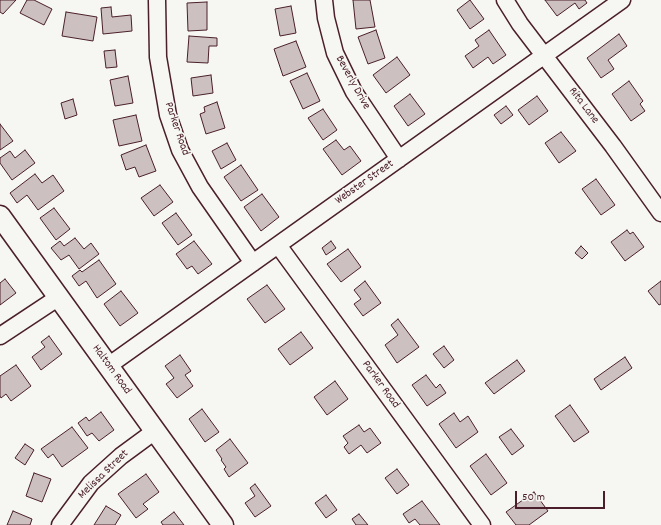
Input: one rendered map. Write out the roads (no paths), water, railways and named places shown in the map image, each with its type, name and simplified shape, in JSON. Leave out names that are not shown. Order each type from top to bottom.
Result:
[{"type":"main road","name":"Haltom Road","points":[[0,216],[223,525]]},
{"type":"street","name":"Parker Road","points":[[157,0],[158,58],[168,115],[180,150],[200,187],[253,263]]},
{"type":"street","name":"Beverly Drive","points":[[324,0],[326,18],[335,53],[354,92],[399,159]]},
{"type":"street","name":"Rita Lane","points":[[505,0],[661,213]]},
{"type":"street","name":"Webster Street","points":[[108,366],[622,0]]},
{"type":"street","name":"Parker Road","points":[[278,245],[482,525]]},
{"type":"street","points":[[0,336],[59,297]]},
{"type":"street","name":"Melissa Street","points":[[60,525],[91,483],[121,456],[155,430]]}]
